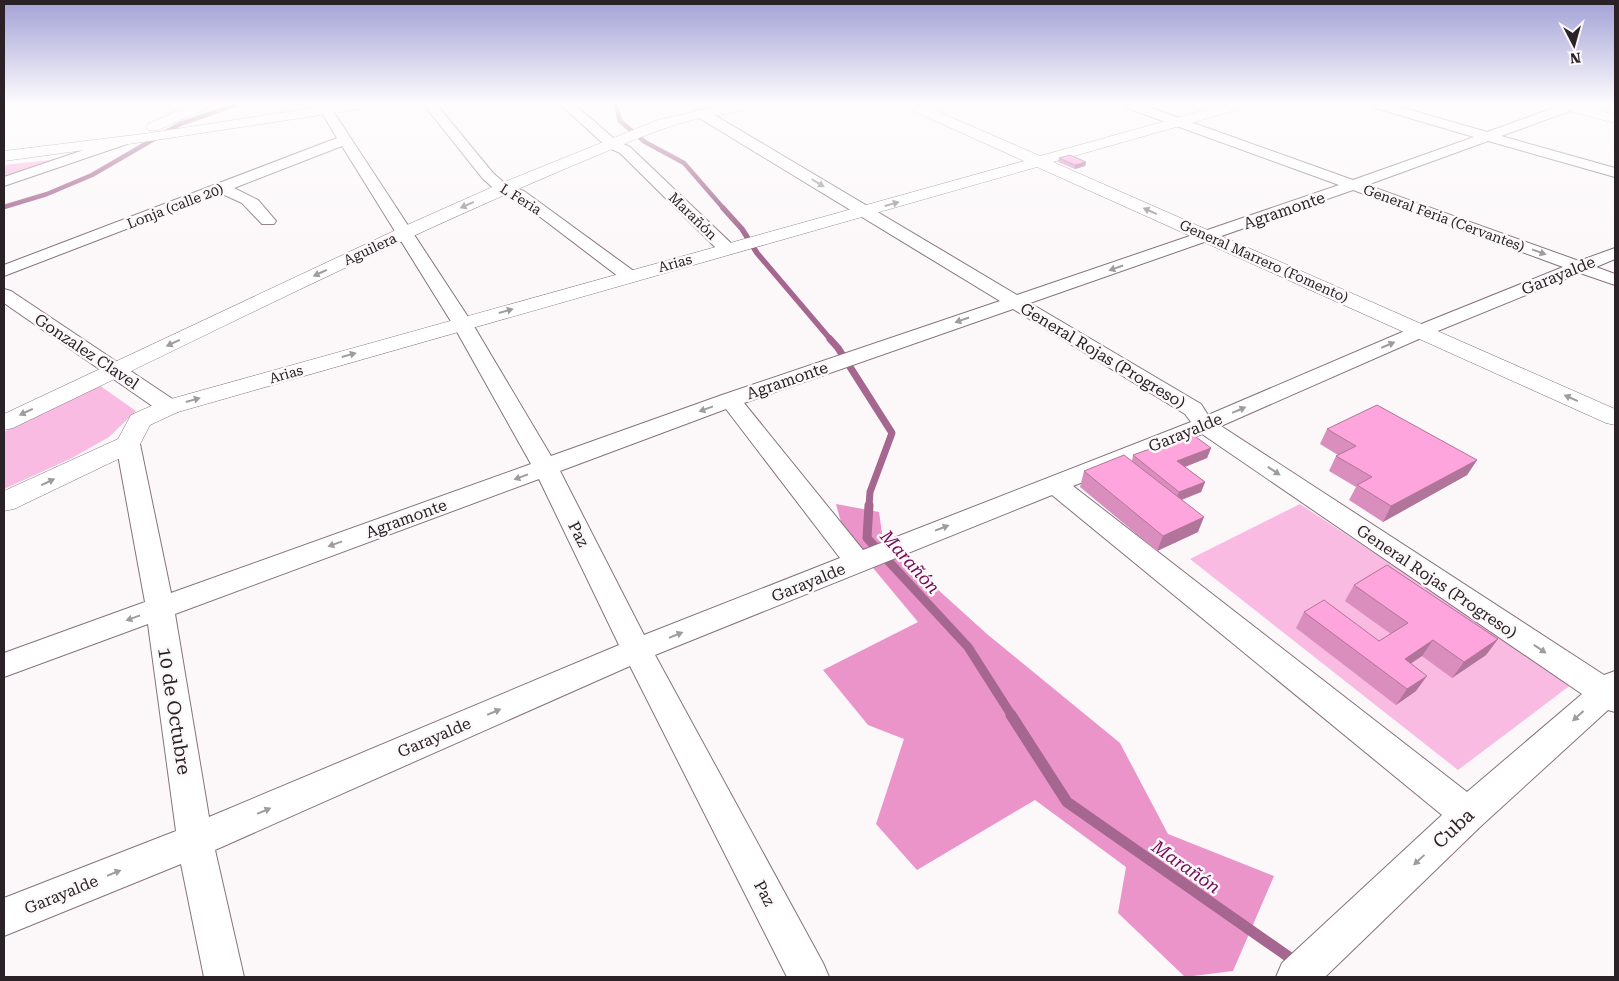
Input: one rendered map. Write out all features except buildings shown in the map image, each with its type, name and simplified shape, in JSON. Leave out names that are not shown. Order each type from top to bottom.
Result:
[{"type":"street","points":[[4,156],[45,151]]},
{"type":"street","points":[[4,182],[94,151]]},
{"type":"street","name":"Lonja (calle 20)","points":[[4,271],[317,151]]},
{"type":"street","name":"Paz","points":[[352,151],[462,323],[546,468],[637,650],[808,977]]},
{"type":"street","name":"L Feria","points":[[467,151],[488,176],[503,189],[518,194],[629,276]]},
{"type":"street","name":"Aguilera","points":[[4,423],[404,233],[596,151]]},
{"type":"street","name":"Marañón","points":[[626,151],[732,248]]},
{"type":"street","name":"General Rojas (Progreso)","points":[[764,151],[1193,409],[1204,425],[1612,692]]},
{"type":"street","name":"General Marrero (Fomento)","points":[[1014,151],[1615,418]]},
{"type":"street","name":"Arias","points":[[128,444],[140,420],[169,407],[1078,151]]},
{"type":"street","name":"General Feria (Cervantes)","points":[[1258,151],[1615,280]]},
{"type":"street","name":"Agramonte","points":[[4,665],[730,400],[1208,236],[1445,151]]},
{"type":"street","points":[[1537,151],[1615,173]]},
{"type":"street","points":[[219,188],[237,194],[256,205],[268,221]]},
{"type":"street","name":"Garayalde","points":[[4,917],[195,841],[637,650],[1204,425],[1421,331],[1615,252]]},
{"type":"street","name":"Gonzalez Clavel","points":[[4,295],[169,407]]},
{"type":"street","points":[[730,400],[858,562]]},
{"type":"street","points":[[4,502],[128,444]]},
{"type":"street","name":"10 de Octubre","points":[[128,444],[160,608],[195,841],[224,977]]},
{"type":"street","points":[[1054,484],[1468,814]]},
{"type":"street","name":"Cuba","points":[[1309,965],[1468,814],[1612,692]]},
{"type":"shaded area","points":[[67,158],[4,180],[4,165]]},
{"type":"shaded area","points":[[99,385],[136,411],[109,437],[72,458],[4,489],[4,432]]},
{"type":"shaded area","points":[[836,504],[879,512],[883,540],[987,634],[1120,743],[1168,834],[1274,876],[1233,971],[1185,977],[1118,913],[1126,867],[1035,800],[917,870],[876,824],[904,739],[868,725],[823,670],[918,622],[844,533]]},
{"type":"shaded area","points":[[1300,504],[1572,684],[1458,770],[1190,559]]},
{"type":"waterway","points":[[4,207],[47,194],[92,175],[134,151]]},
{"type":"waterway","name":"Marañón","points":[[661,151],[684,163],[724,209]]},
{"type":"waterway","name":"Marañón","points":[[723,208],[742,229],[757,253],[831,340]]},
{"type":"waterway","name":"Marañón","points":[[830,339],[838,348],[892,433],[870,492],[869,506]]},
{"type":"waterway","name":"Marañón","points":[[869,505],[867,538],[968,647],[1012,716]]},
{"type":"waterway","name":"Marañón","points":[[1011,715],[1067,802],[1296,962]]}]
